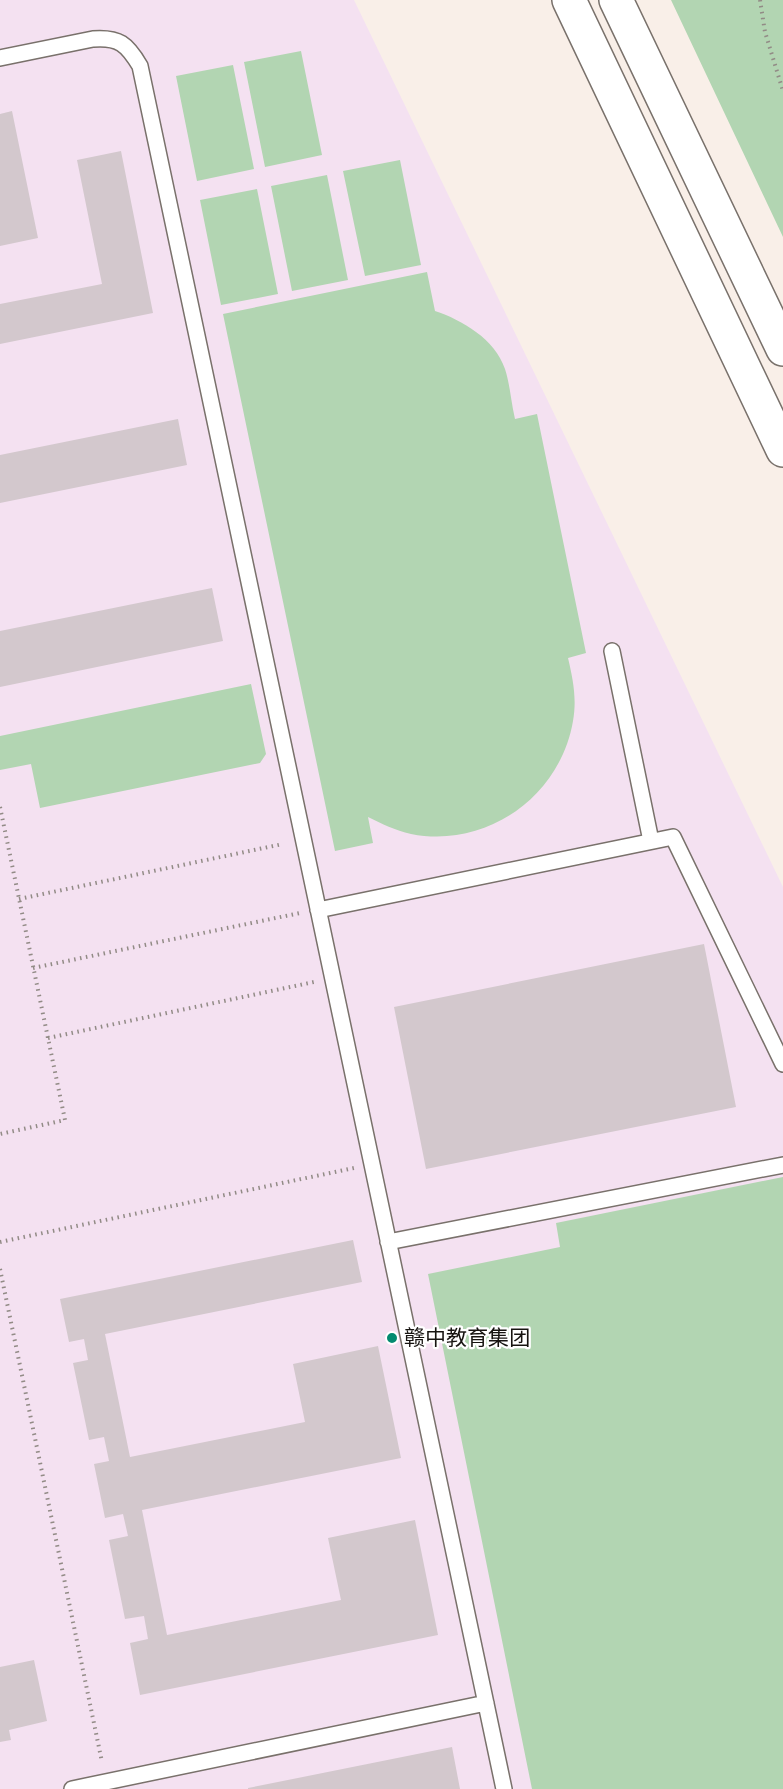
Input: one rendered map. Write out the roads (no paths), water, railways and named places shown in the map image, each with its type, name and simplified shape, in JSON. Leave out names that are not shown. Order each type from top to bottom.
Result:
[{"type":"highway","points":[[569,0],[783,450]]},
{"type":"highway","points":[[616,0],[783,349]]},
{"type":"lane","points":[[0,58],[105,38],[125,45],[140,66],[504,1789]]},
{"type":"lane","points":[[612,651],[651,841]]},
{"type":"lane","points":[[318,910],[673,837],[783,1064]]},
{"type":"lane","points":[[388,1242],[783,1165]]},
{"type":"lane","points":[[72,1789],[486,1703]]},
{"type":"place","name":"赣中教育集团","points":[[392,1338]]}]
